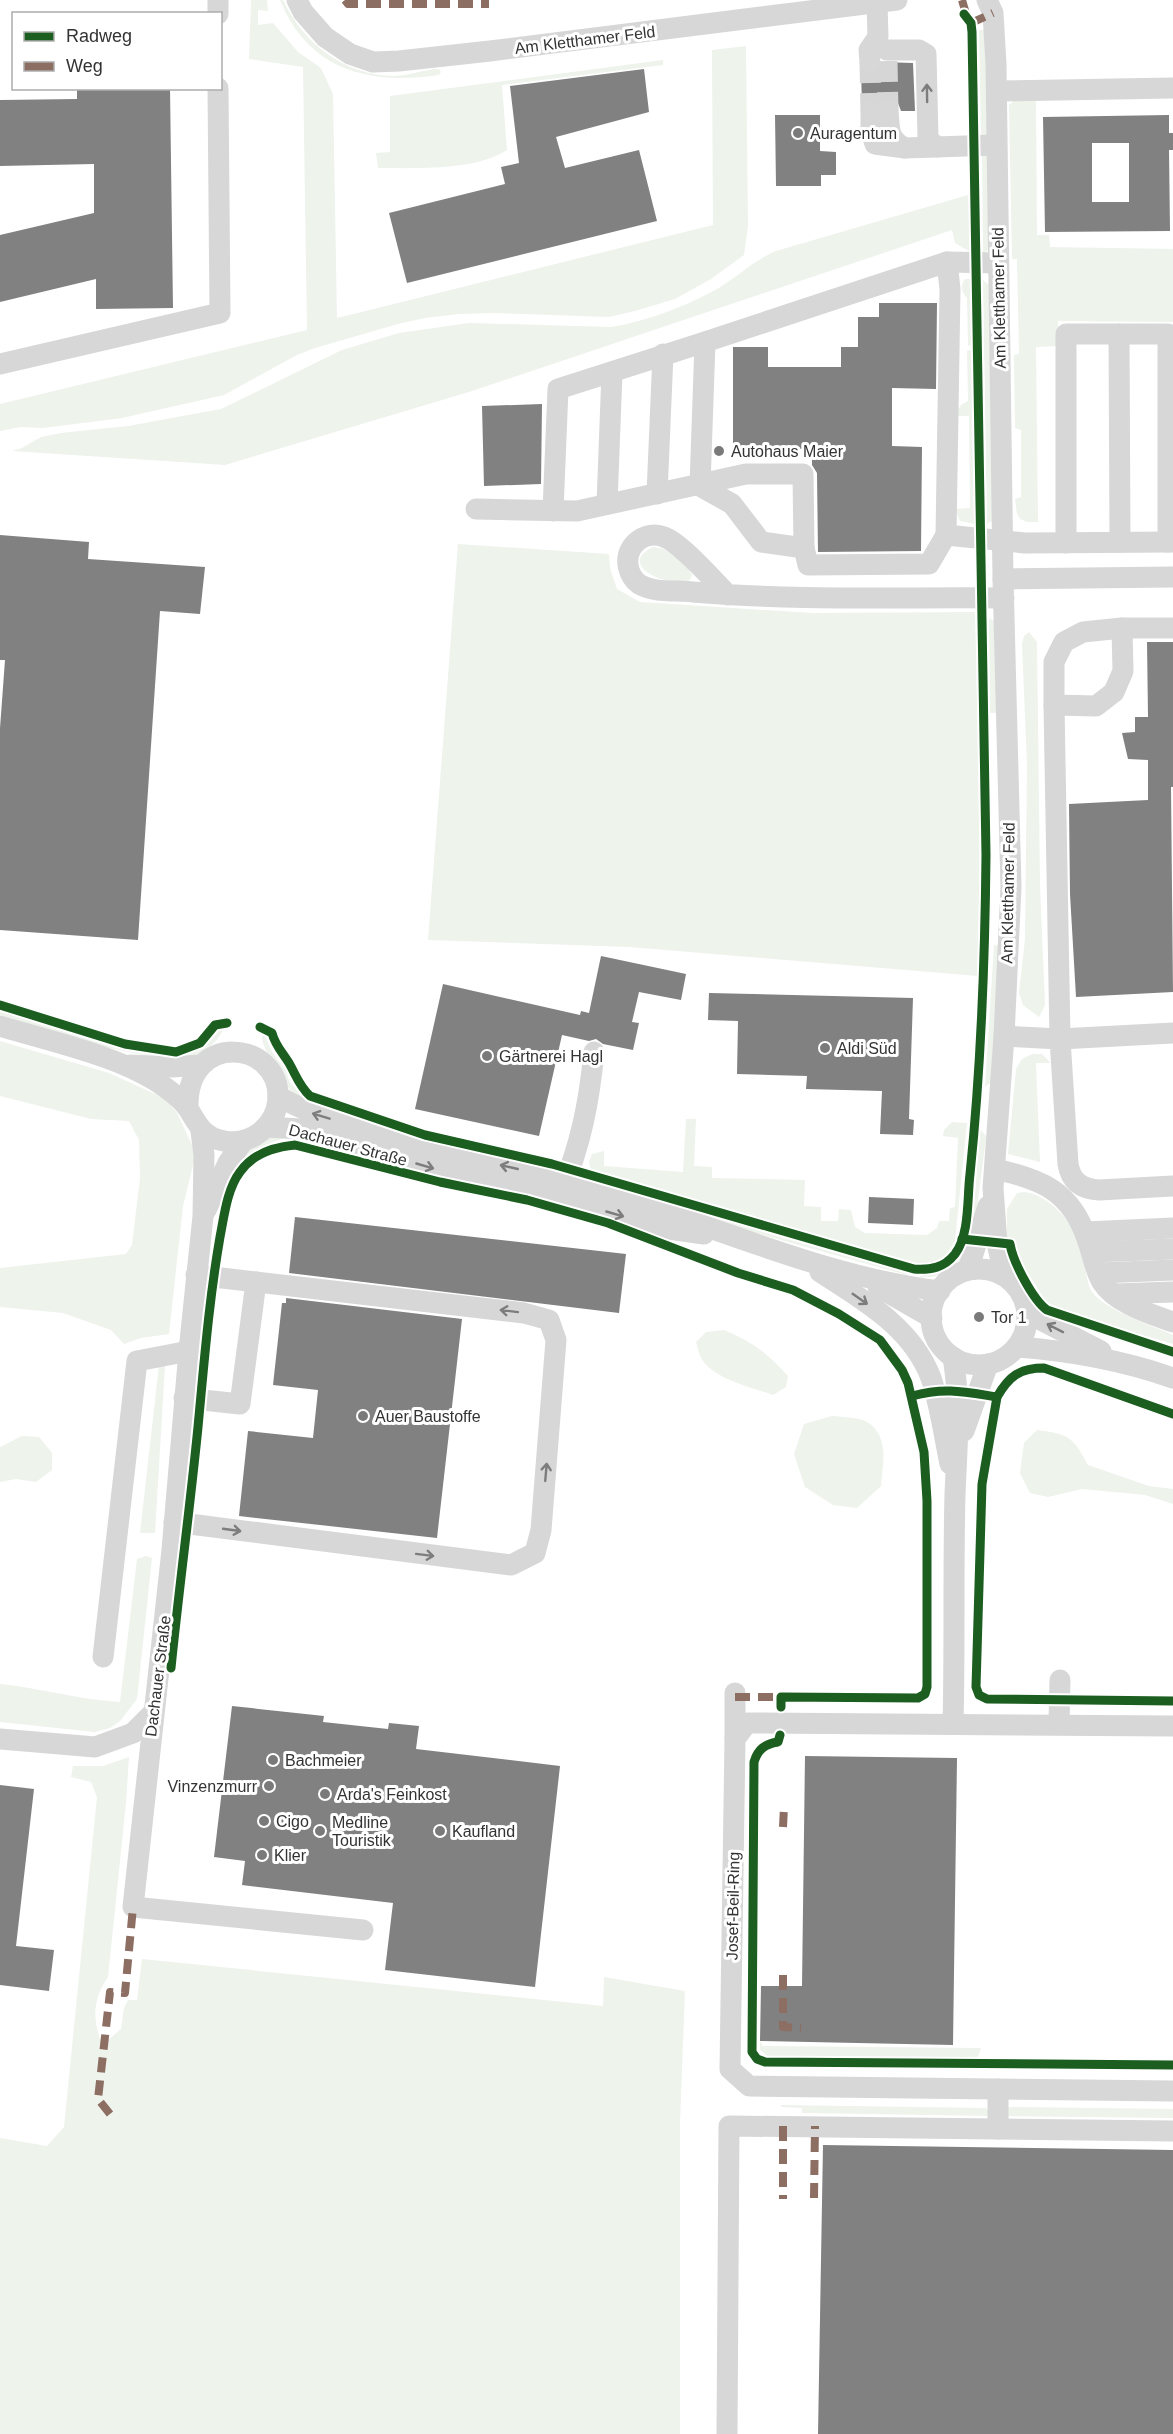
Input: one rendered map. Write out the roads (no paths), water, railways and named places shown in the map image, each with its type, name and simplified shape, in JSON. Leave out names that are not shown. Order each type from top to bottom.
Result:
[{"type":"street","name":"Am Kletthamer Feld","points":[[297,0],[303,12],[326,37],[350,54],[373,62],[502,50],[887,1]]},
{"type":"street","name":"Am Kletthamer Feld","points":[[987,0],[993,13],[997,91],[998,263],[1011,887],[994,1179],[997,1243],[1004,1274]]},
{"type":"street","points":[[887,1],[880,53],[919,50],[926,54],[928,139],[938,147]]},
{"type":"street","points":[[997,91],[1173,88]]},
{"type":"street","points":[[0,364],[220,313],[218,90]]},
{"type":"street","points":[[880,111],[893,141],[905,148],[996,145]]},
{"type":"street","points":[[553,511],[558,389],[947,262],[998,263]]},
{"type":"street","points":[[700,486],[732,504],[761,542],[806,557],[928,564],[946,535],[950,289],[947,262]]},
{"type":"street","points":[[946,535],[1003,542],[1066,543],[1171,542],[1168,334],[1066,334],[1066,543]]},
{"type":"street","points":[[1119,334],[1120,542]]},
{"type":"street","points":[[700,486],[705,342]]},
{"type":"street","points":[[657,494],[663,354]]},
{"type":"street","points":[[607,504],[612,372]]},
{"type":"street","points":[[476,509],[577,511],[700,486],[746,474],[803,474],[806,557],[811,597]]},
{"type":"street","points":[[728,595],[811,597],[1004,589],[1173,577]]},
{"type":"street","points":[[1054,705],[1096,706],[1114,692],[1123,671],[1122,628]]},
{"type":"street","points":[[1173,628],[1122,628],[1083,632],[1064,642],[1054,662],[1060,1039],[1068,1164],[1072,1179],[1071,1192],[1102,1283],[1129,1306],[1173,1322]]},
{"type":"street","name":"Dachauer Straße","points":[[0,1026],[123,1065],[165,1088],[188,1108],[201,1131],[204,1155],[203,1216],[174,1522],[133,1907],[363,1930]]},
{"type":"street","points":[[1004,1036],[1060,1039],[1173,1033]]},
{"type":"street","name":"Dachauer Straße","points":[[123,1065],[172,1067],[201,1065],[223,1052],[248,1054],[259,1059],[273,1076],[278,1096],[273,1117],[267,1127],[252,1138],[243,1141],[228,1162],[203,1216]]},
{"type":"street","points":[[562,1189],[580,1140],[589,1104],[594,1052]]},
{"type":"street","points":[[188,1108],[191,1079],[201,1065]]},
{"type":"street","name":"Dachauer Straße","points":[[278,1096],[304,1111],[562,1189],[669,1229],[743,1239],[862,1278],[940,1291]]},
{"type":"street","name":"Dachauer Straße","points":[[267,1127],[300,1129],[433,1169],[562,1189]]},
{"type":"street","points":[[201,1131],[221,1141],[243,1141]]},
{"type":"street","name":"Am Kletthamer Feld","points":[[969,1270],[994,1179]]},
{"type":"street","points":[[994,1179],[1039,1181],[1071,1192],[1087,1189],[1173,1186]]},
{"type":"street","points":[[1085,1232],[1173,1228]]},
{"type":"street","points":[[1092,1252],[1173,1249]]},
{"type":"street","points":[[794,1256],[862,1299],[896,1325],[909,1339],[920,1356],[934,1390],[956,1493]]},
{"type":"street","points":[[980,1269],[1004,1274],[1019,1291],[1027,1313],[1025,1331],[1017,1347],[1005,1357],[988,1365],[968,1363],[953,1357],[938,1340],[932,1318],[934,1304],[940,1291],[952,1278],[969,1270],[980,1269]]},
{"type":"street","points":[[1099,1273],[1173,1270]]},
{"type":"street","points":[[174,1522],[511,1565],[535,1553],[541,1530],[556,1340],[549,1320],[524,1312],[196,1275]]},
{"type":"street","name":"Dachauer Straße","points":[[862,1278],[932,1318]]},
{"type":"street","points":[[184,1398],[240,1404],[256,1282]]},
{"type":"street","points":[[1116,1294],[1173,1292]]},
{"type":"street","points":[[1145,1312],[1173,1311]]},
{"type":"street","points":[[1027,1313],[1121,1361]]},
{"type":"street","points":[[1017,1347],[1048,1349],[1121,1361],[1173,1378]]},
{"type":"street","points":[[103,1657],[137,1361],[189,1351]]},
{"type":"street","points":[[953,1357],[958,1390],[959,1449],[956,1493],[953,1723]]},
{"type":"street","points":[[959,1449],[976,1394],[988,1365]]},
{"type":"street","points":[[1059,1724],[1060,1680]]},
{"type":"street","name":"Josef-Beil-Ring","points":[[735,1693],[730,2069],[749,2086],[1173,2091]]},
{"type":"street","points":[[0,1739],[95,1746],[133,1733],[153,1713]]},
{"type":"street","points":[[735,1739],[747,1723],[1173,1726]]},
{"type":"street","points":[[998,2089],[998,2129]]},
{"type":"street","points":[[727,2434],[729,2126],[1173,2131]]},
{"type":"tunnel","points":[[887,61],[888,111]]},
{"type":"tunnel","points":[[870,62],[871,112]]},
{"type":"place","name":"Auragentum","points":[[798,133]]},
{"type":"place","name":"Autohaus Maier","points":[[719,451]]},
{"type":"place","name":"Aldi Süd","points":[[825,1048]]},
{"type":"place","name":"Gärtnerei Hagl","points":[[487,1056]]},
{"type":"place","name":"Tor 1","points":[[979,1317]]},
{"type":"place","name":"Auer Baustoffe","points":[[363,1416]]},
{"type":"place","name":"Bachmeier","points":[[273,1760]]},
{"type":"place","name":"Vinzenzmurr","points":[[269,1786]]},
{"type":"place","name":"Arda's Feinkost","points":[[325,1794]]},
{"type":"place","name":"Cigo","points":[[264,1821]]},
{"type":"place","name":"Medline Touristik","points":[[320,1831]]},
{"type":"place","name":"Kaufland","points":[[440,1831]]},
{"type":"place","name":"Klier","points":[[262,1855]]}]
